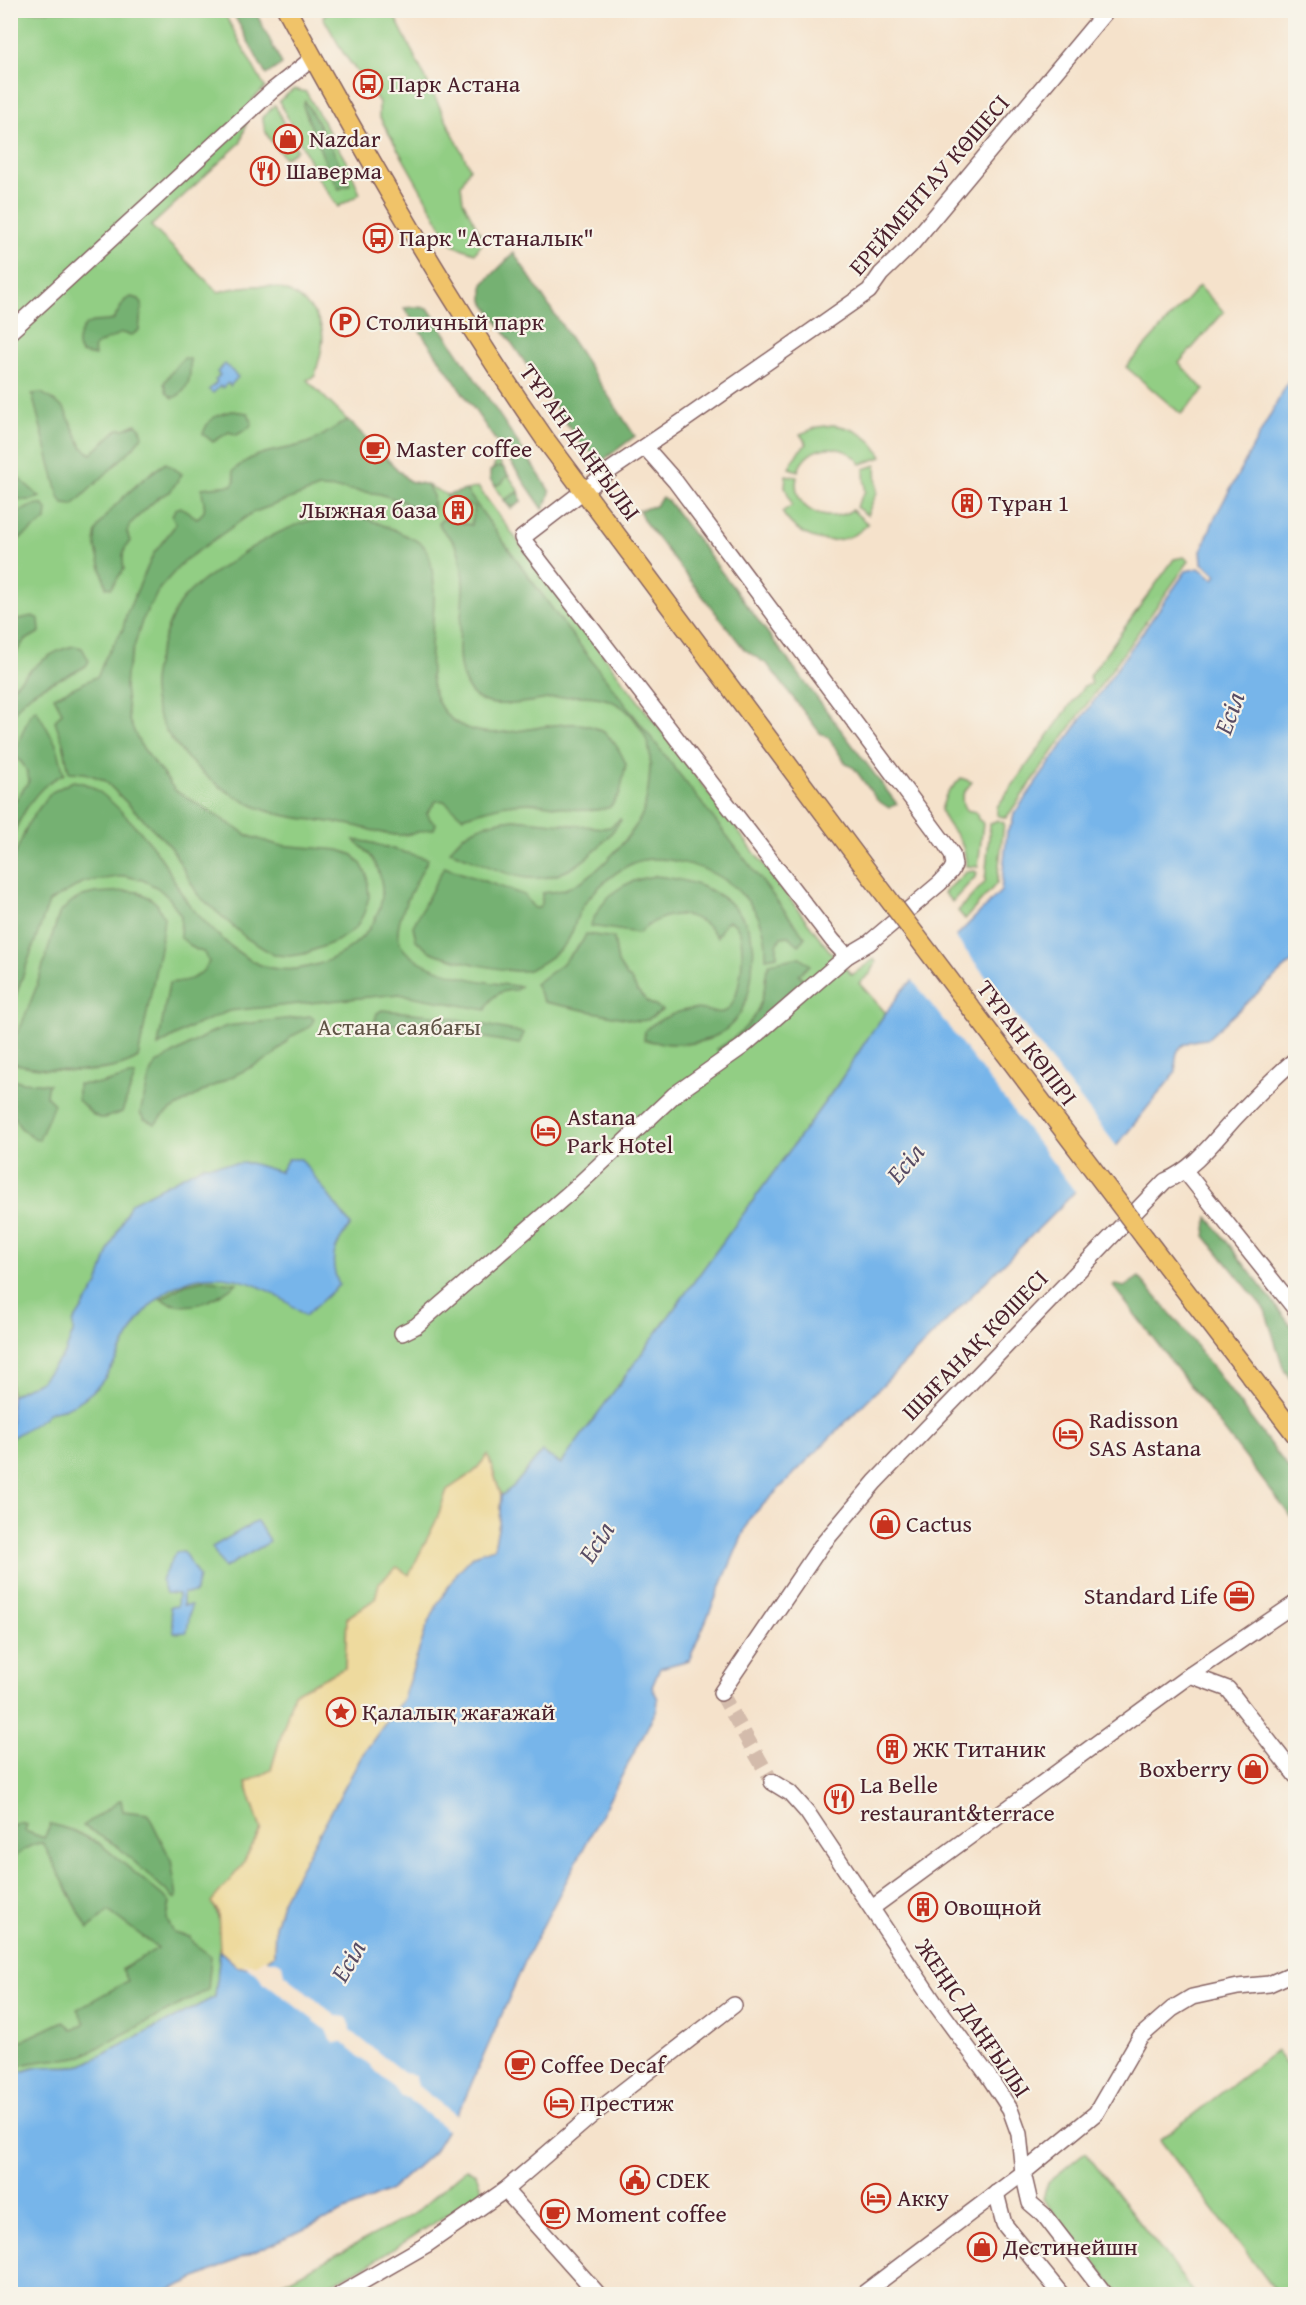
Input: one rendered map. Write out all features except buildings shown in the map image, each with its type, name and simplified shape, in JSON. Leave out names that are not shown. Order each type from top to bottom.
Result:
[{"type":"main road","name":"ТҰРАН ДАҢҒЫЛЫ","points":[[294,13],[313,58],[418,241],[486,351],[545,439],[871,876]]},
{"type":"main road","name":"ТҰРАН КӨПІРІ","points":[[871,876],[1296,1436]]},
{"type":"street","name":"ЕРЕЙМЕНТАУ КӨШЕСІ","points":[[847,956],[826,932],[522,538],[645,447],[869,291],[881,274],[911,245],[1107,10]]},
{"type":"street","points":[[10,332],[273,90],[313,58]]},
{"type":"street","points":[[402,1333],[416,1326],[575,1188],[674,1095],[742,1047],[847,956],[869,943],[940,883],[954,865],[952,854],[675,481],[645,447]]},
{"type":"street","name":"ШЫҒАНАҚ КӨШЕСІ","points":[[721,1693],[821,1546],[875,1482],[1165,1181],[1185,1171],[1254,1098],[1296,1059]]},
{"type":"street","points":[[1185,1171],[1296,1310]]},
{"type":"street","points":[[872,1908],[1190,1675],[1296,1604]]},
{"type":"street","points":[[1190,1675],[1228,1689],[1296,1776]]},
{"type":"street","name":"ЖЕҢІС ДАҢҒЫЛЫ","points":[[772,1782],[790,1793],[807,1812],[934,2002],[1010,2109],[1019,2133],[1023,2173],[1030,2203],[1044,2215],[1105,2295]]},
{"type":"street","points":[[863,2295],[1023,2173],[1096,2113],[1140,2037],[1172,2009],[1192,1997],[1238,1987],[1269,1984],[1296,1972]]},
{"type":"street","points":[[341,2295],[426,2245],[505,2190],[591,2116],[734,2005]]},
{"type":"street","points":[[505,2190],[598,2295]]},
{"type":"street","points":[[996,2193],[1004,2224],[1060,2295]]},
{"type":"green space","points":[[389,10],[393,13],[470,168],[461,185],[463,201],[484,241],[475,253],[452,245],[379,116],[379,102],[344,54],[323,17],[329,11]]},
{"type":"green space","name":"Астана саябағы","points":[[11,11],[223,11],[265,88],[253,99],[241,142],[151,226],[218,292],[252,286],[275,287],[286,290],[308,306],[319,322],[323,342],[315,376],[307,380],[409,481],[427,485],[447,495],[478,487],[561,600],[829,950],[852,975],[874,959],[876,962],[871,973],[859,983],[886,1013],[838,1084],[561,1465],[542,1452],[514,1486],[501,1496],[488,1455],[474,1472],[447,1490],[437,1519],[409,1575],[380,1583],[375,1599],[347,1618],[345,1668],[294,1693],[271,1770],[246,1784],[261,1829],[241,1867],[212,1902],[219,1922],[220,1934],[215,1997],[83,2065],[40,2067],[17,2072],[11,2072]]},
{"type":"green space","points":[[232,11],[255,11],[282,64],[266,75]]},
{"type":"green space","points":[[294,89],[306,92],[348,165],[360,194],[338,207],[320,181],[279,101]]},
{"type":"green space","points":[[305,101],[350,185],[339,189],[327,167],[303,106]]},
{"type":"green space","points":[[275,105],[297,150],[285,158],[270,139],[263,123],[263,117]]},
{"type":"green space","points":[[514,253],[635,436],[602,461],[580,443],[483,301],[483,284]]},
{"type":"green space","points":[[1199,286],[1224,312],[1179,363],[1204,390],[1181,414],[1126,367]]},
{"type":"green space","points":[[131,297],[139,299],[142,304],[139,330],[132,335],[121,333],[97,345],[94,347],[95,356],[81,353],[78,340],[85,326],[93,322],[113,320],[125,300]]},
{"type":"green space","points":[[404,308],[428,308],[544,482],[550,492],[543,509]]},
{"type":"green space","points":[[184,358],[190,359],[188,382],[183,392],[173,398],[167,393],[164,383]]},
{"type":"green space","points":[[42,393],[64,408],[82,447],[91,454],[118,429],[125,429],[136,424],[141,429],[142,436],[133,448],[73,505],[63,504],[59,497],[32,394]]},
{"type":"green space","points":[[233,411],[248,413],[252,422],[250,427],[237,435],[229,432],[213,442],[203,434],[214,418]]},
{"type":"green space","points":[[348,420],[409,481],[427,485],[433,496],[433,509],[427,514],[380,494],[319,488],[252,513],[184,561],[160,588],[142,621],[126,674],[125,687],[129,720],[140,744],[175,790],[249,836],[278,845],[339,850],[353,855],[367,875],[369,897],[356,928],[337,941],[304,954],[274,955],[246,938],[198,895],[171,847],[104,780],[85,773],[69,772],[63,743],[55,721],[62,712],[54,697],[98,676],[104,660],[123,629],[126,615],[154,553],[176,523],[172,516],[175,509],[181,507],[197,518],[204,511],[202,488],[232,485],[235,480],[233,471],[251,458],[312,441]]},
{"type":"green space","points":[[833,425],[848,428],[862,435],[873,444],[882,457],[861,464],[846,451],[827,448],[810,454],[798,471],[789,468],[798,452],[807,444],[800,434],[818,427]]},
{"type":"green space","points":[[498,460],[519,491],[521,502],[511,509],[497,491],[492,479],[493,467]]},
{"type":"green space","points":[[166,463],[182,474],[170,492],[159,497],[130,524],[127,532],[130,541],[123,555],[124,569],[111,588],[106,587],[95,543],[98,528],[124,496]]},
{"type":"green space","points":[[876,465],[877,492],[867,515],[856,507],[865,491],[864,469]]},
{"type":"green space","points":[[503,467],[508,475],[502,483],[495,486],[490,479],[490,471]]},
{"type":"green space","points":[[10,471],[40,497],[24,500],[14,496],[11,493]]},
{"type":"green space","points":[[786,475],[797,477],[796,488],[799,498],[813,512],[832,516],[852,510],[868,524],[857,533],[834,540],[822,540],[799,530],[782,512],[792,505],[785,487]]},
{"type":"green space","points":[[466,490],[562,622],[805,937],[799,945],[788,936],[781,937],[777,945],[777,956],[766,958],[765,938],[759,919],[750,904],[732,885],[701,868],[662,859],[634,863],[607,880],[585,903],[565,945],[550,958],[528,970],[510,970],[454,959],[432,952],[416,940],[413,926],[444,867],[524,895],[534,908],[539,908],[542,904],[542,893],[562,890],[578,883],[602,865],[637,824],[648,794],[649,747],[635,720],[617,704],[596,697],[572,696],[502,704],[484,701],[470,691],[463,678],[459,649],[462,570],[458,549],[439,523],[445,519],[471,525],[475,507],[447,499],[447,495]]},
{"type":"green space","points":[[519,491],[521,502],[515,506],[509,506],[504,500]]},
{"type":"green space","points":[[662,497],[668,501],[897,804],[889,808],[877,800],[854,768],[846,764],[828,737],[820,733],[768,665],[744,649],[644,521],[639,510],[655,506]]},
{"type":"green space","points":[[37,504],[47,509],[46,520],[11,545],[11,515]]},
{"type":"green space","points":[[348,514],[396,530],[423,545],[427,552],[432,567],[434,592],[431,650],[433,687],[438,703],[448,716],[465,727],[483,732],[503,732],[563,724],[581,724],[598,729],[615,744],[626,764],[620,793],[610,807],[580,810],[521,803],[495,807],[462,817],[444,801],[436,801],[427,813],[436,824],[434,829],[397,835],[263,810],[236,797],[188,759],[174,743],[164,726],[156,708],[153,690],[154,671],[159,653],[179,604],[204,580],[272,536],[301,523]]},
{"type":"green space","points":[[1184,557],[1189,561],[1006,818],[997,815],[997,807],[1084,686],[1091,684],[1089,677],[1174,559]]},
{"type":"green space","points":[[32,616],[39,619],[40,632],[24,641],[11,660],[11,621]]},
{"type":"green space","points":[[74,646],[82,648],[89,661],[86,666],[33,692],[24,700],[11,720],[11,689],[48,657]]},
{"type":"green space","points":[[36,709],[57,746],[64,774],[47,784],[30,802],[11,840],[11,807],[29,781],[24,766],[13,756],[30,714]]},
{"type":"green space","points":[[961,778],[972,782],[966,789],[962,802],[966,810],[976,812],[978,819],[983,823],[978,867],[966,866],[963,846],[941,810],[946,795]]},
{"type":"green space","points":[[73,781],[94,788],[121,811],[157,852],[191,907],[227,943],[252,961],[273,968],[296,969],[319,964],[342,953],[360,939],[374,920],[381,899],[380,876],[371,857],[354,840],[428,859],[404,908],[398,927],[398,936],[403,948],[414,958],[430,966],[470,979],[520,986],[516,990],[497,994],[486,1010],[399,994],[229,1011],[189,1028],[158,1046],[169,983],[197,976],[209,962],[205,953],[195,949],[180,937],[181,916],[170,899],[158,888],[143,880],[125,876],[84,882],[49,902],[11,1009],[11,864],[29,822],[42,804],[52,792]]},
{"type":"green space","points":[[514,819],[603,828],[610,827],[621,820],[589,856],[563,873],[548,877],[516,876],[450,851],[455,843],[469,832],[486,824]]},
{"type":"green space","points":[[997,820],[1004,823],[997,883],[965,919],[958,911],[985,882],[990,824]]},
{"type":"green space","points":[[975,871],[976,876],[952,902],[944,893],[966,872]]},
{"type":"green space","points":[[655,876],[702,887],[729,902],[748,927],[753,944],[752,971],[748,993],[741,1011],[731,1025],[718,1035],[702,1041],[685,1044],[644,1040],[645,1030],[662,1019],[690,1009],[723,1012],[728,1009],[736,994],[742,963],[740,932],[736,925],[729,921],[725,923],[717,937],[699,920],[680,915],[659,920],[639,933],[590,926],[601,906],[615,891],[632,882]]},
{"type":"green space","points":[[138,892],[150,898],[157,904],[164,918],[138,1058],[110,1068],[76,1071],[11,1063],[11,1042],[21,1026],[36,988],[59,914],[71,902],[83,896]]},
{"type":"green space","points":[[586,934],[614,938],[618,963],[627,977],[649,1003],[663,1010],[647,1020],[638,1021],[544,1002],[535,984],[562,964],[582,942]]},
{"type":"green space","points":[[800,957],[810,965],[799,974],[807,984],[720,1055],[717,1049],[741,1032],[758,1010],[770,963]]},
{"type":"green space","points":[[382,1010],[441,1016],[524,1033],[519,1044],[429,1028],[374,1024],[377,1013]]},
{"type":"green space","points":[[310,1016],[314,1019],[310,1027],[292,1036],[272,1057],[209,1088],[166,1113],[155,1124],[144,1119],[140,1113],[151,1071],[157,1063],[227,1026]]},
{"type":"green space","points":[[135,1076],[122,1112],[106,1118],[97,1117],[78,1100],[78,1084],[100,1084]]},
{"type":"green space","points":[[11,1078],[22,1082],[49,1084],[46,1096],[54,1104],[39,1140],[29,1135],[17,1123],[12,1107]]},
{"type":"green space","points":[[1208,1217],[1295,1331],[1295,1385],[1284,1370],[1265,1310],[1205,1236]]},
{"type":"green space","points":[[1139,1277],[1181,1326],[1295,1477],[1295,1522],[1113,1286],[1115,1284],[1124,1287]]},
{"type":"green space","points":[[203,1280],[237,1283],[211,1300],[201,1303],[181,1306],[161,1299],[185,1284]]},
{"type":"green space","points":[[121,1800],[123,1811],[148,1814],[171,1860],[177,1897],[175,1899],[117,1846],[83,1826]]},
{"type":"green space","points":[[19,1823],[27,1825],[25,1831],[44,1838],[51,1824],[74,1831],[100,1844],[170,1902],[167,1919],[174,1933],[190,1937],[193,1943],[211,1956],[208,1990],[82,2056],[16,2067],[11,2065],[11,2046],[64,2021],[73,2030],[85,2023],[77,2009],[128,1981],[122,1969],[158,1948],[108,1911],[88,1929],[43,1843],[24,1850],[11,1864],[11,1828]]},
{"type":"green space","points":[[1276,2051],[1295,2077],[1295,2294],[1278,2294],[1160,2140]]},
{"type":"green space","points":[[1085,2152],[1195,2294],[1120,2294],[1043,2199],[1047,2183]]},
{"type":"green space","points":[[466,2169],[476,2174],[483,2192],[368,2265],[310,2294],[262,2294],[415,2213]]},
{"type":"sand","name":"Қалалық жағажай","points":[[488,1455],[501,1496],[494,1548],[426,1629],[403,1699],[330,1815],[283,1899],[275,1927],[274,1955],[257,1967],[238,1967],[220,1951],[218,1911],[211,1902],[241,1867],[261,1829],[246,1783],[271,1770],[294,1693],[345,1668],[347,1618],[375,1599],[379,1583],[397,1567],[409,1575],[437,1519],[447,1490],[474,1472]]},
{"type":"water","points":[[225,364],[238,377],[230,386],[228,383],[222,388],[220,386],[213,393],[209,390],[217,382],[215,380],[220,375],[217,372]]},
{"type":"water","name":"Есіл","points":[[1295,369],[1295,959],[1207,1039],[1191,1041],[1181,1046],[1176,1056],[1176,1072],[1114,1149],[1068,1199],[750,1518],[689,1660],[660,1668],[652,1687],[658,1699],[657,1709],[530,1950],[463,2103],[434,2151],[389,2191],[161,2294],[11,2294],[10,2072],[40,2067],[83,2065],[215,1997],[220,1951],[238,1967],[257,1967],[274,1955],[275,1927],[283,1899],[363,1754],[403,1699],[426,1629],[437,1605],[457,1573],[474,1555],[494,1548],[501,1496],[514,1486],[542,1452],[561,1464],[838,1084],[902,991],[1001,891],[1007,832],[1014,814],[1186,571],[1199,568],[1214,579],[1217,575],[1202,563],[1201,551],[1215,517]]},
{"type":"water","points":[[288,1159],[301,1159],[351,1225],[334,1253],[334,1268],[339,1285],[305,1316],[286,1301],[244,1281],[223,1277],[202,1278],[182,1284],[162,1295],[143,1314],[112,1367],[93,1391],[71,1406],[48,1413],[38,1422],[11,1438],[11,1396],[42,1380],[65,1353],[73,1332],[73,1323],[98,1284],[110,1247],[131,1203],[204,1165],[250,1163],[280,1172]]},
{"type":"water","points":[[257,1521],[270,1542],[224,1568],[212,1547]]},
{"type":"water","points":[[183,1551],[199,1577],[195,1593],[183,1593],[183,1605],[191,1605],[187,1632],[174,1633],[170,1607],[177,1606],[178,1594],[166,1593],[161,1580],[176,1552]]},
{"type":"pier","points":[[953,934],[1118,1148],[1077,1194],[911,978]]},
{"type":"pier","points":[[265,1958],[282,1964],[284,1974],[336,2016],[346,2017],[350,2030],[404,2073],[415,2075],[418,2086],[458,2117],[449,2132],[408,2098],[401,2097],[393,2086],[342,2042],[335,2043],[330,2039],[326,2030],[272,1988],[263,1984],[258,1975],[243,1964],[256,1964]]},
{"type":"tunnel","points":[[721,1693],[772,1782]]},
{"type":"place","name":"Парк Астана","points":[[368,84]]},
{"type":"place","name":"Nazdar","points":[[288,139]]},
{"type":"place","name":"Шаверма","points":[[265,171]]},
{"type":"place","name":"Парк \"Астаналык\"","points":[[378,238]]},
{"type":"place","name":"Столичный парк","points":[[345,322]]},
{"type":"place","name":"Master coffee","points":[[375,449]]},
{"type":"place","name":"Тұран 1","points":[[967,503]]},
{"type":"place","name":"Лыжная база","points":[[458,510]]},
{"type":"place","name":"Astana Park Hotel","points":[[546,1131]]},
{"type":"place","name":"Radisson SAS Astana","points":[[1068,1434]]},
{"type":"place","name":"Cactus","points":[[885,1524]]},
{"type":"place","name":"Standard Life","points":[[1239,1596]]},
{"type":"place","name":"Қалалық жағажай","points":[[341,1712]]},
{"type":"place","name":"ЖК Титаник","points":[[892,1749]]},
{"type":"place","name":"Boxberry","points":[[1253,1769]]},
{"type":"place","name":"La Belle restaurant&terrace","points":[[839,1799]]},
{"type":"place","name":"Овощной","points":[[923,1907]]},
{"type":"place","name":"Coffee Decaf","points":[[520,2065]]},
{"type":"place","name":"Престиж","points":[[559,2103]]},
{"type":"place","name":"CDEK","points":[[635,2180]]},
{"type":"place","name":"Акку","points":[[876,2198]]},
{"type":"place","name":"Moment coffee","points":[[555,2214]]},
{"type":"place","name":"Дестинейшн","points":[[982,2247]]}]
